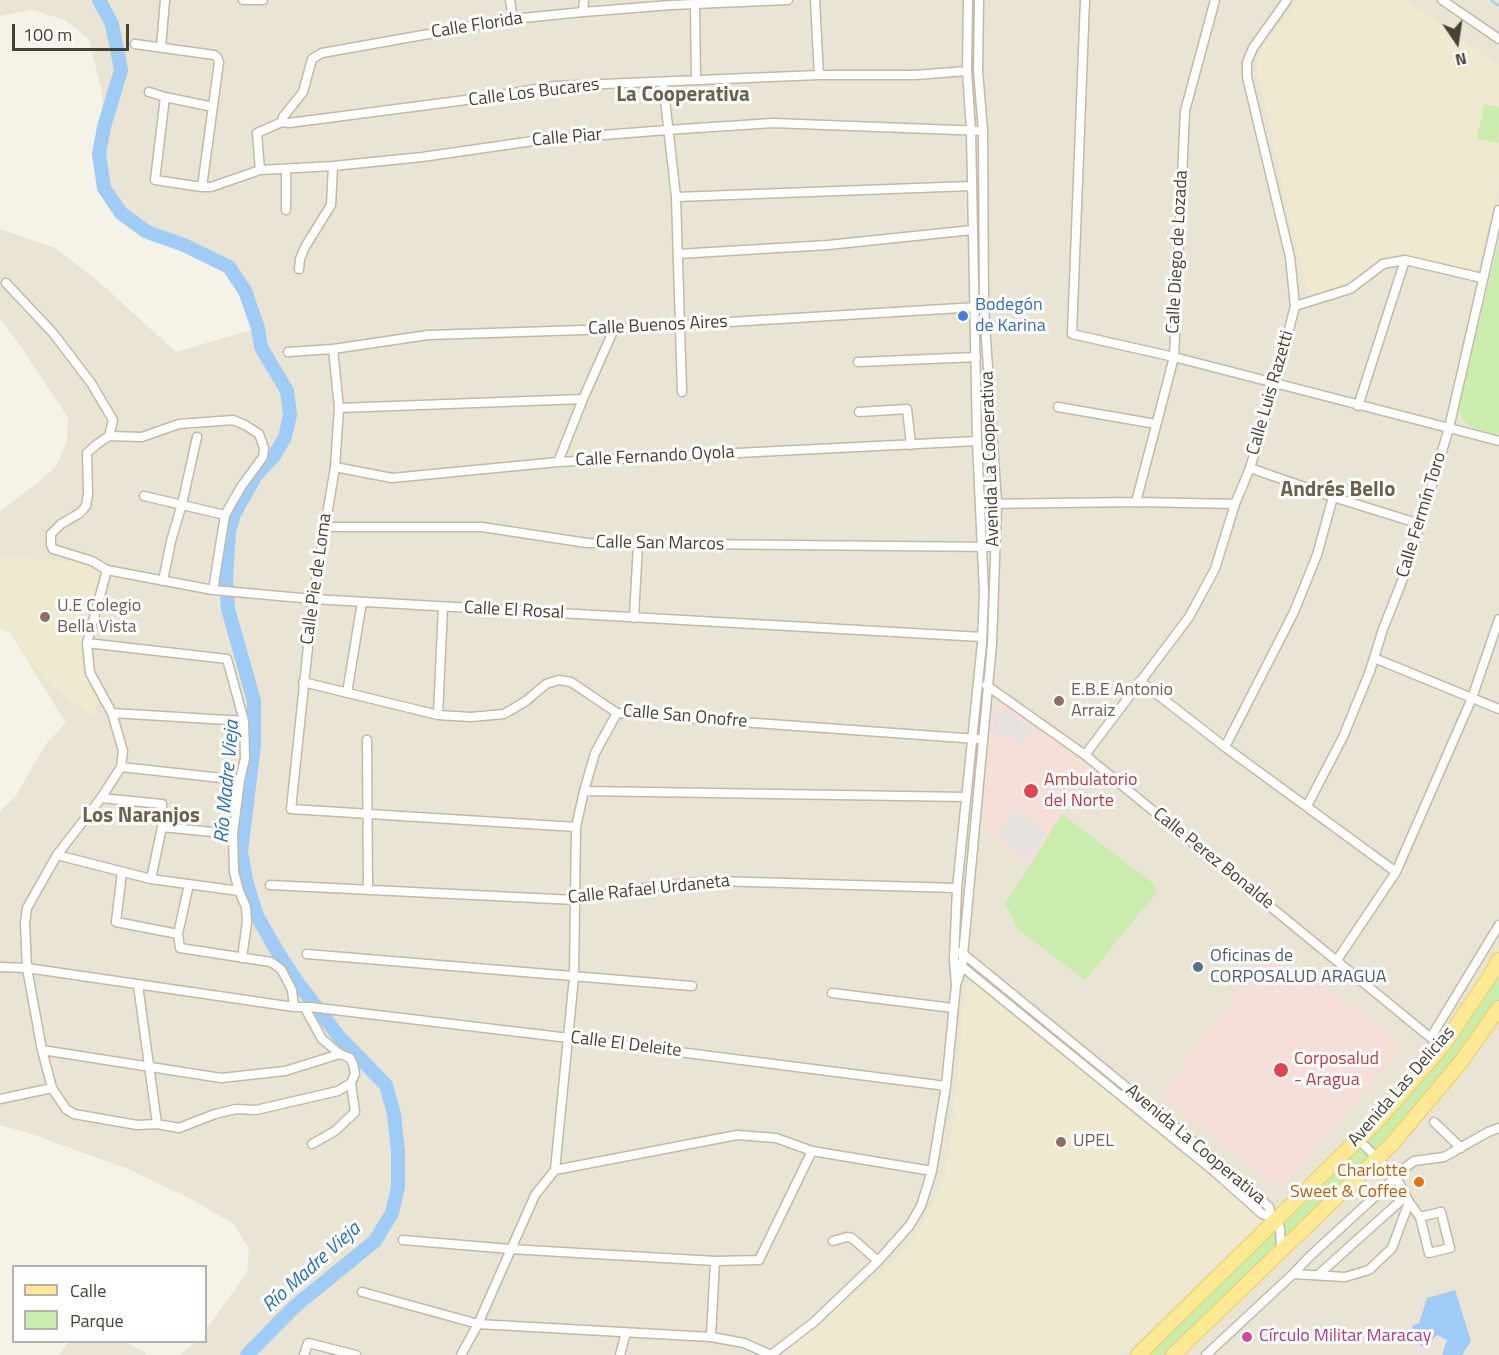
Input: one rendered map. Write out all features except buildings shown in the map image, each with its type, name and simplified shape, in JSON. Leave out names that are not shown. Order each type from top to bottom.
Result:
[{"type":"main road","name":"Avenida Las Delicias","points":[[1138,1355],[1359,1140],[1442,1047],[1499,960]]},
{"type":"main road","name":"Avenida Las Delicias","points":[[1173,1355],[1302,1228],[1392,1144],[1460,1063],[1499,1008]]},
{"type":"street","points":[[160,47],[165,0]]},
{"type":"street","points":[[243,0],[263,0]]},
{"type":"street","points":[[510,0],[513,20]]},
{"type":"street","points":[[583,12],[584,0]]},
{"type":"street","name":"Calle Florida","points":[[282,122],[283,117],[303,92],[312,58],[322,53],[513,20],[583,12],[671,3],[695,5],[788,0]]},
{"type":"street","points":[[815,0],[819,75]]},
{"type":"street","name":"Avenida La Cooperativa","points":[[968,0],[967,71],[971,130],[972,230],[997,503],[992,644],[963,966],[1216,1173],[1262,1214],[1275,1222]]},
{"type":"street","name":"Avenida La Cooperativa","points":[[711,1337],[744,1343],[771,1354],[814,1322],[878,1261],[910,1226],[921,1206],[932,1171],[946,1086],[956,985],[954,948],[957,888],[982,637],[984,592],[975,357],[979,307],[983,131],[978,70],[979,0]]},
{"type":"street","points":[[1085,0],[1072,334],[1174,357],[1499,441]]},
{"type":"street","name":"Calle Diego de Lozada","points":[[1136,502],[1174,357],[1185,111],[1215,0]]},
{"type":"street","name":"Calle Luis Razetti","points":[[1085,755],[1189,617],[1215,569],[1235,504],[1250,468],[1296,306],[1290,257],[1247,77],[1247,62],[1253,48],[1287,0]]},
{"type":"street","points":[[1442,0],[1499,39]]},
{"type":"street","points":[[695,5],[696,80]]},
{"type":"street","points":[[135,44],[217,57],[219,62],[202,187]]},
{"type":"street","name":"Calle Los Bucares","points":[[282,122],[489,98],[555,86],[819,75],[915,75],[967,71]]},
{"type":"street","points":[[663,81],[676,197],[681,392]]},
{"type":"street","points":[[149,92],[213,106]]},
{"type":"street","name":"Calle Piar","points":[[165,97],[155,180],[202,187],[260,170],[333,166],[422,157],[540,140],[667,130],[773,123],[983,131]]},
{"type":"street","points":[[260,170],[258,130],[282,122]]},
{"type":"street","points":[[299,269],[305,248],[331,205],[333,166]]},
{"type":"street","points":[[286,169],[286,210]]},
{"type":"street","points":[[676,197],[971,186]]},
{"type":"street","name":"Calle Fermín Toro","points":[[1307,806],[1343,737],[1406,571],[1449,428],[1499,210]]},
{"type":"street","points":[[678,254],[828,245],[972,230]]},
{"type":"street","points":[[1358,406],[1405,260]]},
{"type":"street","points":[[1296,306],[1350,289],[1383,264],[1405,260],[1482,278]]},
{"type":"street","points":[[6,283],[53,333],[91,383],[113,420],[110,436],[142,437],[179,424],[233,420],[259,434],[264,447],[263,457],[241,487],[225,515],[217,590]]},
{"type":"street","name":"Calle Buenos Aires","points":[[288,352],[333,349],[428,335],[615,329],[979,307]]},
{"type":"street","points":[[558,462],[583,399],[615,329]]},
{"type":"street","name":"Calle Pie de Loma","points":[[333,349],[339,408],[335,467],[313,599],[291,809],[369,813]]},
{"type":"street","points":[[858,362],[975,357]]},
{"type":"street","points":[[339,408],[583,399]]},
{"type":"street","points":[[1058,407],[1156,424]]},
{"type":"street","points":[[860,412],[907,409],[911,445]]},
{"type":"street","name":"Calle El Rosal","points":[[110,436],[87,453],[86,506],[51,534],[53,549],[92,561],[107,570],[217,590],[313,599],[982,637]]},
{"type":"street","points":[[163,580],[197,437]]},
{"type":"street","name":"Calle Fernando Oyola","points":[[335,467],[392,478],[558,462],[977,441]]},
{"type":"street","points":[[1250,468],[1420,524]]},
{"type":"street","points":[[144,496],[225,515]]},
{"type":"street","points":[[1225,747],[1293,612],[1317,555],[1333,497]]},
{"type":"street","points":[[981,504],[1136,502],[1235,504]]},
{"type":"street","name":"Calle San Marcos","points":[[325,527],[482,528],[587,543],[996,547]]},
{"type":"street","points":[[634,618],[638,544]]},
{"type":"street","points":[[107,570],[87,643],[90,673],[112,713],[123,751],[121,767],[101,798],[57,855],[27,908],[25,923],[27,968],[42,1050],[52,1088],[66,1109],[74,1114],[137,1125],[158,1124],[179,1128],[215,1114],[236,1109],[255,1110],[338,1091],[351,1083]]},
{"type":"street","points":[[347,693],[362,602]]},
{"type":"street","points":[[438,715],[443,607]]},
{"type":"street","points":[[1337,960],[1396,872],[1472,698],[1499,619]]},
{"type":"street","points":[[87,643],[227,659],[244,721],[245,758],[233,834],[234,872],[246,907],[247,922],[242,958]]},
{"type":"street","points":[[1374,658],[1499,709]]},
{"type":"street","name":"Calle San Onofre","points":[[303,682],[438,715],[471,717],[504,714],[526,701],[546,684],[559,680],[571,682],[617,713],[983,738]]},
{"type":"street","name":"Calle Perez Bonalde","points":[[978,680],[1085,755],[1442,1047]]},
{"type":"street","points":[[1140,681],[1225,747],[1396,872]]},
{"type":"street","points":[[112,713],[244,721]]},
{"type":"street","points":[[461,1355],[478,1324],[535,1195],[555,1170],[574,977],[576,827],[595,753],[617,713]]},
{"type":"street","points":[[367,740],[369,890]]},
{"type":"street","points":[[121,767],[240,780]]},
{"type":"street","points":[[584,791],[966,797]]},
{"type":"street","points":[[101,798],[162,804],[162,827],[151,879]]},
{"type":"street","points":[[369,813],[576,827]]},
{"type":"street","points":[[162,827],[233,834]]},
{"type":"street","points":[[57,855],[151,879],[239,891]]},
{"type":"street","points":[[122,872],[116,922],[178,934]]},
{"type":"street","name":"Calle Rafael Urdaneta","points":[[270,885],[575,900],[655,886],[716,881],[957,888]]},
{"type":"street","points":[[189,884],[178,934],[178,947],[181,950],[271,962],[281,969],[292,990],[294,1007]]},
{"type":"street","points":[[1431,1037],[1499,925]]},
{"type":"street","name":"Avenida La Cooperativa","points":[[954,948],[1223,1166],[1269,1207],[1275,1222]]},
{"type":"street","points":[[307,954],[692,986]]},
{"type":"street","points":[[954,960],[963,966],[956,985]]},
{"type":"street","name":"Calle El Deleite","points":[[0,967],[27,968],[294,1007],[569,1038],[946,1086]]},
{"type":"street","points":[[138,985],[158,1124]]},
{"type":"street","points":[[832,993],[953,1008]]},
{"type":"street","points":[[308,1008],[322,1039],[350,1059],[355,1074],[351,1083],[356,1112],[335,1131],[312,1144]]},
{"type":"street","points":[[42,1050],[221,1078],[285,1071],[340,1054]]},
{"type":"street","points":[[0,1099],[52,1088]]},
{"type":"street","points":[[1434,1122],[1461,1148]]},
{"type":"street","points":[[1206,1355],[1395,1176],[1414,1161],[1439,1158],[1499,1128]]},
{"type":"street","points":[[555,1170],[737,1136],[776,1138],[812,1151],[932,1171]]},
{"type":"street","points":[[1359,1140],[1395,1176],[1420,1216],[1429,1253],[1450,1248],[1442,1212],[1420,1216]]},
{"type":"street","points":[[403,1240],[715,1261],[759,1260],[812,1151]]},
{"type":"street","points":[[1318,1275],[1408,1199]]},
{"type":"street","points":[[1293,1274],[1345,1277],[1369,1270],[1392,1248],[1408,1199]]},
{"type":"street","points":[[1275,1222],[1297,1230],[1302,1228]]},
{"type":"street","points":[[1275,1222],[1281,1250]]},
{"type":"street","points":[[832,1240],[852,1238],[878,1261]]},
{"type":"street","points":[[362,1292],[478,1324],[711,1337],[715,1261]]},
{"type":"street","points":[[620,1355],[626,1332]]},
{"type":"street","points":[[304,1355],[308,1343],[356,1355]]},
{"type":"shaded area","points":[[0,0],[1499,0],[1499,1355],[179,1355],[195,1343],[207,1343],[207,1328],[247,1273],[249,1249],[234,1224],[191,1199],[128,1169],[26,1132],[0,1125],[0,811],[15,797],[46,744],[66,723],[6,626],[0,621],[0,511],[39,482],[56,466],[67,442],[68,417],[0,319],[0,229],[55,248],[99,282],[176,352],[258,328],[245,291],[229,267],[184,245],[147,232],[119,212],[104,188],[99,154],[104,127],[102,93],[89,39],[65,20],[32,10],[0,16]]},
{"type":"shaded area","points":[[1298,0],[1406,0],[1499,65],[1499,182],[1477,271],[1413,256],[1381,258],[1358,276],[1340,286],[1308,297],[1256,66],[1267,40]]},
{"type":"shaded area","points":[[2,557],[74,561],[97,568],[98,578],[82,642],[84,672],[98,705],[92,716],[51,686],[27,660],[12,632],[3,631],[0,627]]},
{"type":"shaded area","name":"Ambulatorio del Norte","points":[[1004,704],[1091,768],[1029,867],[982,823],[993,710]]},
{"type":"shaded area","points":[[1006,710],[1033,730],[1019,746],[1007,734],[997,738],[994,724],[995,713]]},
{"type":"shaded area","points":[[1014,809],[1046,833],[1028,860],[999,834]]},
{"type":"shaded area","name":"Corposalud - Aragua","points":[[1272,947],[1404,1045],[1280,1189],[1161,1095]]},
{"type":"shaded area","name":"UPEL","points":[[978,980],[1264,1219],[1123,1355],[776,1355],[870,1282],[902,1252],[923,1224],[945,1175],[965,992],[967,985]]},
{"type":"shaded area","points":[[68,1343],[128,1343],[149,1355],[59,1355]]},
{"type":"green space","points":[[1484,104],[1499,107],[1498,143],[1477,139]]},
{"type":"green space","points":[[1499,242],[1499,434],[1474,428],[1466,423],[1460,414],[1459,405]]},
{"type":"green space","points":[[1062,814],[1155,885],[1156,893],[1085,980],[1019,930],[1005,904]]},
{"type":"green space","points":[[1499,960],[1499,1008],[1392,1144],[1173,1355],[1138,1355],[1380,1118]]},
{"type":"water","points":[[1455,1290],[1471,1341],[1462,1355],[1442,1355],[1447,1340],[1437,1335],[1424,1348],[1417,1342],[1412,1326],[1419,1323],[1427,1298]]},
{"type":"waterway","name":"Río Madre Vieja","points":[[99,0],[112,24],[121,70],[104,127],[99,154],[104,188],[121,213],[147,232],[184,245],[229,267],[245,291],[258,328],[261,347],[287,391],[290,415],[285,437],[274,456],[256,475],[234,514],[229,532],[226,578],[228,609],[254,701],[254,745],[241,852],[247,884],[257,916],[277,951],[340,1038],[386,1085],[394,1114],[398,1151],[398,1187],[392,1213],[375,1241],[294,1307],[247,1355]]},
{"type":"waterway","points":[[1491,0],[1499,6]]},
{"type":"place","name":"Bodegón de Karina","points":[[963,316]]},
{"type":"place","name":"U.E Colegio Bella Vista","points":[[45,617]]},
{"type":"place","name":"E.B.E Antonio Arraiz","points":[[1059,701]]},
{"type":"place","name":"Ambulatorio del Norte","points":[[1031,791]]},
{"type":"place","name":"Oficinas de CORPOSALUD ARAGUA","points":[[1198,967]]},
{"type":"place","name":"Corposalud - Aragua","points":[[1281,1070]]},
{"type":"place","name":"UPEL","points":[[1061,1142]]},
{"type":"place","name":"Charlotte Sweet & Coffee","points":[[1419,1182]]},
{"type":"place","name":"Círculo Militar Maracay","points":[[1247,1337]]},
{"type":"district","name":"La Cooperativa","points":[[683,96]]},
{"type":"district","name":"Andrés Bello","points":[[1338,491]]},
{"type":"district","name":"Los Naranjos","points":[[141,817]]}]
